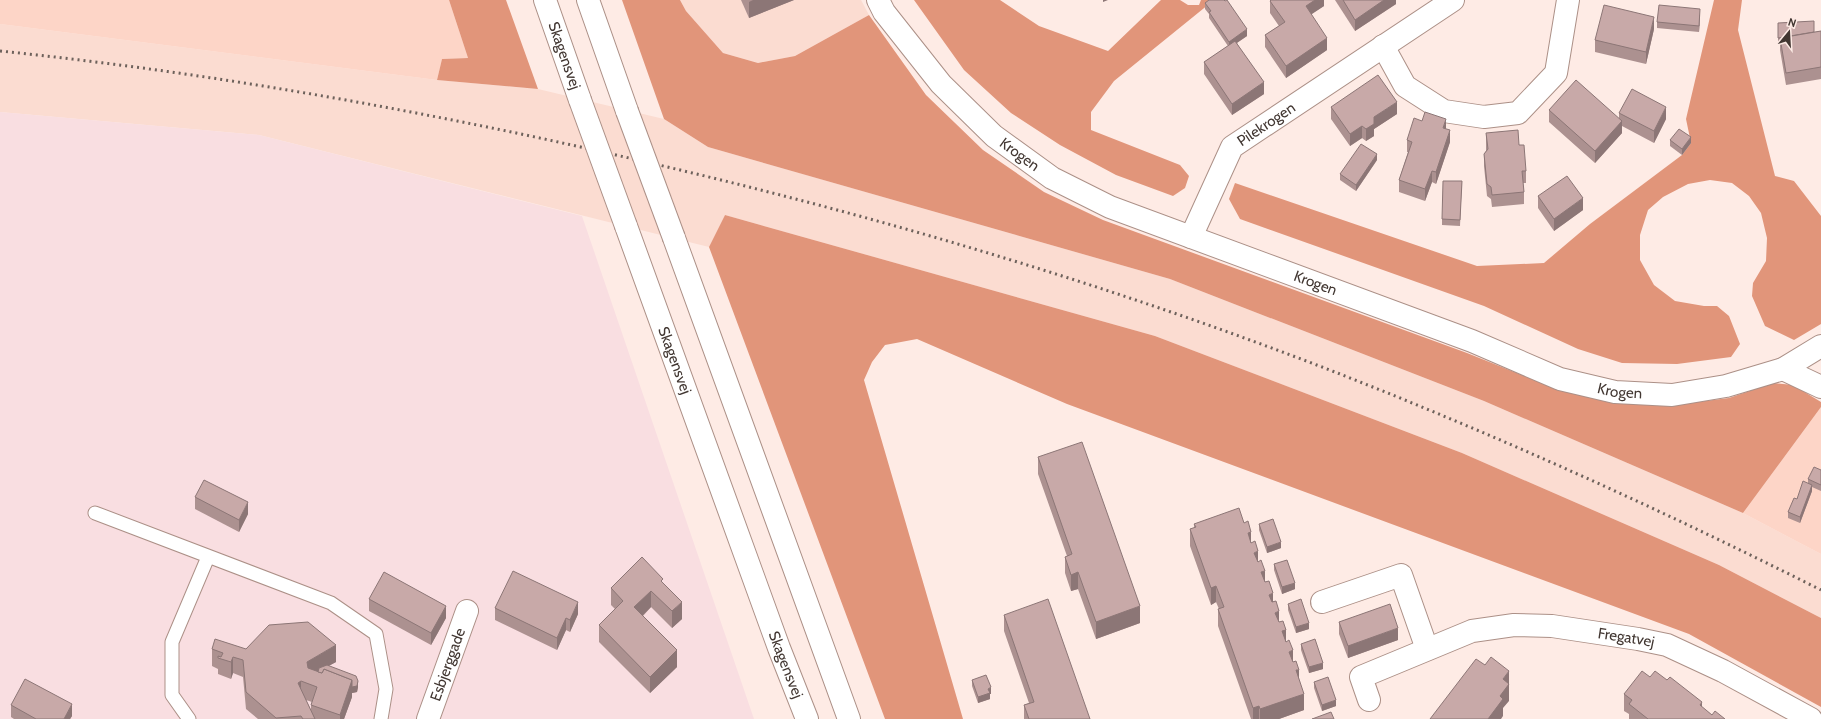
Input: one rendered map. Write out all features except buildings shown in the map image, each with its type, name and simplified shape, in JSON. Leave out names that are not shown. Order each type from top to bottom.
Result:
[{"type":"street","name":"Skagensvej","points":[[544,0],[779,648],[807,719]]},
{"type":"street","points":[[588,0],[848,719]]},
{"type":"street","name":"Krogen","points":[[878,0],[884,12],[941,84],[994,136],[1052,178],[1110,207],[1472,341],[1560,379],[1615,392],[1672,395],[1726,386],[1783,369],[1821,346]]},
{"type":"street","name":"Pilekrogen","points":[[1191,237],[1232,148],[1382,46],[1453,0]]},
{"type":"street","points":[[1382,46],[1405,86],[1444,111],[1484,117],[1518,113],[1556,73],[1568,0]]},
{"type":"street","points":[[1783,369],[1821,387]]},
{"type":"street","points":[[1322,602],[1401,575],[1427,649]]},
{"type":"street","name":"Esbjerggade","points":[[428,719],[468,611]]},
{"type":"street","name":"Fregatvej","points":[[1369,700],[1360,676],[1472,631],[1514,625],[1552,626],[1638,638],[1667,645],[1716,667],[1811,719]]},
{"type":"lane","points":[[95,513],[331,604],[376,634],[386,689],[382,719]]},
{"type":"lane","points":[[188,719],[172,695],[172,642],[208,557]]},
{"type":"shaded area","points":[[0,0],[449,0],[468,58],[442,59],[437,80],[0,24]]},
{"type":"shaded area","points":[[449,0],[506,0],[538,89],[437,80],[442,59],[468,58]]},
{"type":"shaded area","points":[[622,0],[680,0],[686,11],[723,53],[758,63],[795,56],[869,15],[926,95],[983,150],[1044,192],[1103,220],[1467,353],[1556,389],[1612,403],[1673,405],[1729,398],[1773,383],[1793,385],[1821,402],[1821,407],[1743,513],[1484,401],[1170,279],[708,147],[664,119]]},
{"type":"shaded area","points":[[680,0],[861,0],[869,15],[795,56],[758,63],[723,53],[686,11]]},
{"type":"shaded area","points":[[914,0],[1000,0],[1039,26],[1108,51],[1161,0],[1180,0],[1188,5],[1199,5],[1201,0],[1214,0],[1114,81],[1091,112],[1091,130],[1180,165],[1189,176],[1185,188],[1173,196],[1116,175],[1060,145],[1011,113],[964,70]]},
{"type":"shaded area","points":[[1714,0],[1742,0],[1738,30],[1775,176],[1794,181],[1821,216],[1821,324],[1794,340],[1765,326],[1752,296],[1753,283],[1766,261],[1767,238],[1761,213],[1749,196],[1732,183],[1710,180],[1688,184],[1663,197],[1648,210],[1640,235],[1640,260],[1654,285],[1675,301],[1704,306],[1717,306],[1729,316],[1740,344],[1731,357],[1677,364],[1622,363],[1578,349],[1484,306],[1240,219],[1229,199],[1235,183],[1477,266],[1544,263],[1590,224],[1682,155],[1691,143],[1686,119]]},
{"type":"shaded area","points":[[0,24],[437,80],[538,89],[664,119],[708,147],[1170,279],[1484,401],[1743,513],[1821,554],[1821,618],[1719,565],[1462,453],[1155,336],[725,215],[709,247],[259,135],[0,112]]},
{"type":"shaded area","points":[[0,112],[259,135],[582,216],[754,719],[0,719]]},
{"type":"shaded area","points":[[725,215],[1155,336],[1462,453],[1719,565],[1821,618],[1821,707],[1689,634],[1067,404],[917,339],[885,345],[872,362],[864,380],[963,719],[885,719],[709,247]]},
{"type":"shaded area","points":[[1821,407],[1821,554],[1743,513]]},
{"type":"railway","points":[[0,51],[131,66],[392,108],[521,134],[724,181],[926,235],[1125,297],[1224,331],[1386,392],[1574,472],[1821,590]]}]
